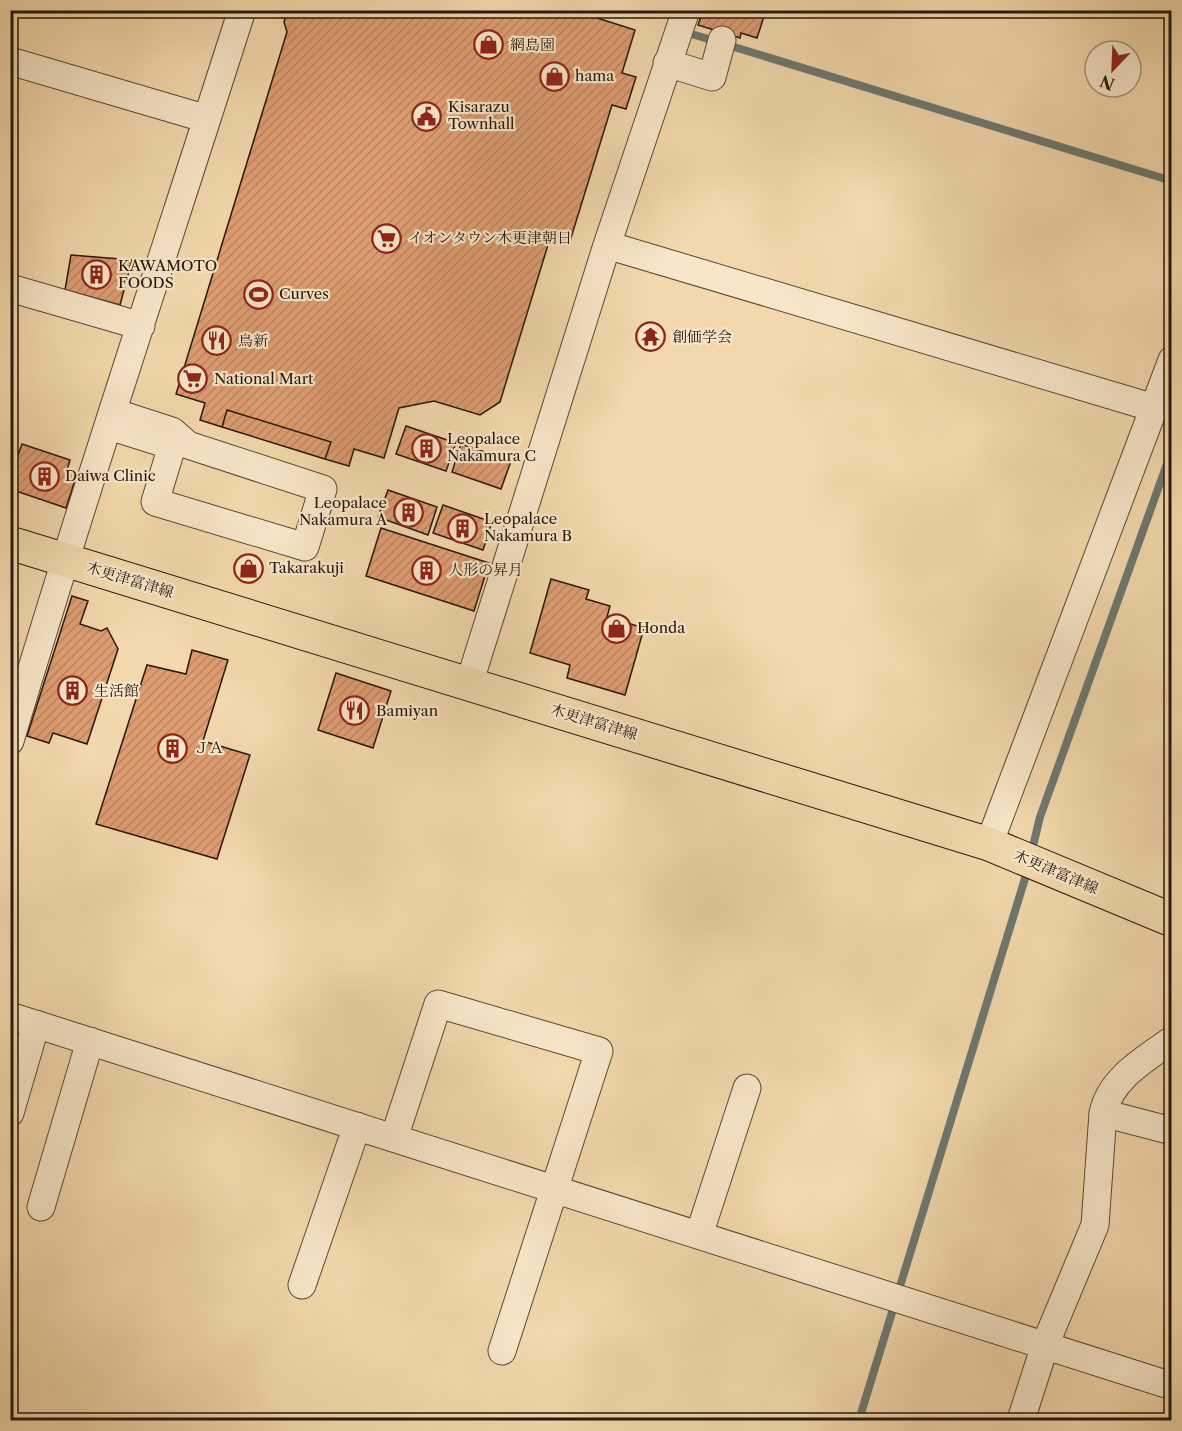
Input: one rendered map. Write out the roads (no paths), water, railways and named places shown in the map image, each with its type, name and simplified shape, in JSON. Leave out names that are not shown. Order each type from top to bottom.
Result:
[{"type":"main road","name":"木更津富津線","points":[[10,543],[989,844],[1172,920]]},
{"type":"street","points":[[10,741],[64,559],[242,10]]},
{"type":"street","points":[[677,35],[712,77],[721,46]]},
{"type":"street","points":[[469,684],[677,35]]},
{"type":"street","points":[[10,61],[207,119]]},
{"type":"street","points":[[608,245],[1154,408]]},
{"type":"street","points":[[10,288],[141,326]]},
{"type":"street","points":[[989,844],[1172,360]]},
{"type":"street","points":[[111,419],[172,431],[188,445],[323,489],[305,547],[155,502],[172,446],[111,419]]},
{"type":"street","points":[[394,1138],[438,1004],[599,1051],[502,1352]]},
{"type":"street","points":[[10,1016],[1172,1386]]},
{"type":"street","points":[[10,1113],[36,1024]]},
{"type":"street","points":[[41,1207],[90,1041]]},
{"type":"street","points":[[1021,1420],[1045,1345],[1095,1225],[1106,1099],[1129,1071],[1172,1041]]},
{"type":"street","points":[[699,1234],[747,1088]]},
{"type":"street","points":[[1103,1113],[1172,1131]]},
{"type":"street","points":[[302,1286],[357,1126]]},
{"type":"waterway","points":[[695,35],[1172,181]]},
{"type":"waterway","points":[[1034,842],[1040,817],[1172,450]]},
{"type":"waterway","points":[[859,1420],[1027,872]]},
{"type":"place","name":"網島園","points":[[489,45]]},
{"type":"place","name":"hama","points":[[554,76]]},
{"type":"place","name":"Kisarazu Townhall","points":[[427,116]]},
{"type":"place","name":"イオンタウン木更津朝日","points":[[387,238]]},
{"type":"place","name":"KAWAMOTO FOODS","points":[[97,275]]},
{"type":"place","name":"Curves","points":[[258,294]]},
{"type":"place","name":"創価学会","points":[[651,337]]},
{"type":"place","name":"鳥新","points":[[217,341]]},
{"type":"place","name":"National Mart","points":[[193,379]]},
{"type":"place","name":"Leopalace Nakamura C","points":[[426,448]]},
{"type":"place","name":"Daiwa Clinic","points":[[44,476]]},
{"type":"place","name":"Leopalace Nakamura A","points":[[408,512]]},
{"type":"place","name":"Leopalace Nakamura B","points":[[463,528]]},
{"type":"place","name":"Takarakuji","points":[[248,568]]},
{"type":"place","name":"人形の昇月","points":[[427,570]]},
{"type":"place","name":"Honda","points":[[616,628]]},
{"type":"place","name":"生活館","points":[[73,691]]},
{"type":"place","name":"Bamiyan","points":[[355,711]]},
{"type":"place","name":"ＪＡ","points":[[173,748]]}]
